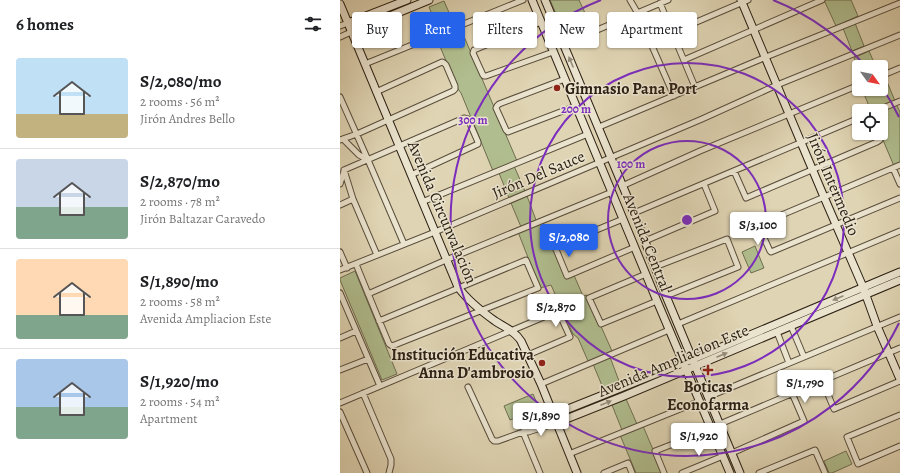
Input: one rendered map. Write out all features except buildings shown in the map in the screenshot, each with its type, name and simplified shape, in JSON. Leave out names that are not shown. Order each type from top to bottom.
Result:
[{"type":"main road","points":[[348,23],[407,0]]},
{"type":"main road","points":[[351,32],[429,0]]},
{"type":"main road","name":"Avenida Central","points":[[532,0],[730,473]]},
{"type":"main road","name":"Avenida Central","points":[[545,0],[550,12]]},
{"type":"main road","name":"Jirón Intermedio","points":[[744,1],[777,85],[865,290],[877,326],[900,380]]},
{"type":"main road","name":"Avenida Circunvalación","points":[[340,4],[458,287],[481,311],[512,331],[522,341],[577,473]]},
{"type":"main road","name":"Avenida Central","points":[[566,48],[645,240],[666,296],[740,473]]},
{"type":"main road","name":"Avenida Ampliacion Este","points":[[553,415],[683,363],[694,363],[777,332],[900,272]]},
{"type":"main road","name":"Avenida Ampliacion Este","points":[[556,423],[686,370],[694,363],[865,290],[900,280]]},
{"type":"street","points":[[365,64],[523,0]]},
{"type":"street","points":[[630,0],[637,12],[668,0]]},
{"type":"street","points":[[684,60],[822,0]]},
{"type":"street","points":[[697,22],[744,1]]},
{"type":"street","points":[[660,3],[664,12]]},
{"type":"street","points":[[599,127],[900,3]]},
{"type":"street","points":[[541,22],[474,50],[473,53],[483,75],[486,76],[553,52]]},
{"type":"street","points":[[340,26],[348,23]]},
{"type":"street","points":[[340,37],[351,32]]},
{"type":"street","name":"Jirón Del Sauce","points":[[340,270],[435,232],[702,119],[777,85],[900,35]]},
{"type":"street","points":[[653,48],[674,96]]},
{"type":"street","points":[[679,48],[695,87]]},
{"type":"street","points":[[368,160],[358,156],[341,139],[356,134],[453,91],[455,86],[446,65],[442,62],[376,92]]},
{"type":"street","points":[[888,73],[900,68]]},
{"type":"street","points":[[565,79],[499,104],[496,108],[506,130],[510,132],[576,106]]},
{"type":"street","points":[[622,186],[700,151],[852,88]]},
{"type":"street","points":[[340,97],[404,244]]},
{"type":"street","points":[[888,106],[899,102],[900,108]]},
{"type":"street","points":[[344,170],[464,118],[468,119],[478,144],[411,175]]},
{"type":"street","points":[[634,213],[852,121]]},
{"type":"street","points":[[422,202],[588,134]]},
{"type":"street","points":[[734,171],[746,198],[880,140]]},
{"type":"street","points":[[900,165],[758,225],[771,252],[900,198]]},
{"type":"street","points":[[893,168],[900,184]]},
{"type":"street","points":[[340,184],[344,170]]},
{"type":"street","points":[[344,170],[353,199],[377,255]]},
{"type":"street","points":[[645,240],[715,211],[704,184]]},
{"type":"street","points":[[368,294],[446,260],[612,192]]},
{"type":"street","points":[[340,205],[353,199]]},
{"type":"street","points":[[623,219],[555,247],[567,276],[635,247]]},
{"type":"street","points":[[678,324],[900,231]]},
{"type":"street","points":[[655,268],[727,239],[738,267],[666,296]]},
{"type":"street","points":[[340,252],[347,268]]},
{"type":"street","points":[[356,264],[379,321],[389,344],[392,346],[538,288],[526,260],[379,321]]},
{"type":"street","points":[[646,274],[590,298],[601,324],[657,301]]},
{"type":"street","points":[[340,292],[342,304],[356,331],[380,386]]},
{"type":"street","points":[[340,403],[558,312],[570,337],[528,355]]},
{"type":"street","points":[[708,397],[900,317]]},
{"type":"street","points":[[791,326],[804,357]]},
{"type":"street","points":[[541,384],[669,330]]},
{"type":"street","points":[[340,338],[356,331]]},
{"type":"street","points":[[777,332],[789,363]]},
{"type":"street","points":[[720,424],[900,348]]},
{"type":"street","points":[[340,370],[368,359]]},
{"type":"street","points":[[822,380],[834,409],[900,380]]},
{"type":"street","points":[[468,387],[492,439],[494,441],[498,441],[523,432],[540,473]]},
{"type":"street","points":[[363,393],[391,459],[389,473]]},
{"type":"street","points":[[732,453],[804,421],[792,393]]},
{"type":"street","points":[[570,454],[700,401]]},
{"type":"street","points":[[340,412],[367,473]]},
{"type":"street","name":"Avenida Ampliacion Este","points":[[523,432],[526,427],[553,415]]},
{"type":"street","points":[[900,415],[847,437],[858,464],[900,446]]},
{"type":"street","name":"Avenida Ampliacion Este","points":[[523,432],[528,432],[556,423]]},
{"type":"street","points":[[664,473],[655,451],[712,429]]},
{"type":"street","points":[[759,473],[815,450],[825,473]]},
{"type":"street","points":[[682,473],[723,456]]},
{"type":"street","points":[[604,473],[628,463],[632,473]]},
{"type":"green space","points":[[550,0],[579,0],[585,12],[555,12]]},
{"type":"green space","points":[[824,0],[851,0],[858,16],[836,26]]},
{"type":"green space","points":[[444,1],[449,12],[431,12],[429,7]]},
{"type":"green space","points":[[855,23],[864,46],[852,51],[843,28]]},
{"type":"green space","points":[[465,39],[517,161],[493,171],[441,48],[465,48]]},
{"type":"green space","points":[[869,51],[873,60],[855,60],[854,58]]},
{"type":"green space","points":[[888,84],[895,101],[888,104],[868,104],[865,96],[888,96]]},
{"type":"green space","points":[[896,105],[900,112],[900,164],[894,166],[883,140],[888,140],[888,108]]},
{"type":"green space","points":[[514,166],[525,191],[509,198],[499,173]]},
{"type":"green space","points":[[527,196],[536,220],[521,227],[511,203]]},
{"type":"green space","points":[[542,222],[565,277],[573,273],[583,296],[587,295],[612,351],[588,361],[578,338],[573,334],[551,285],[540,288],[518,232]]},
{"type":"green space","points":[[755,246],[764,268],[751,273],[742,252]]},
{"type":"green space","points":[[355,271],[397,374],[382,380],[340,280],[340,278]]},
{"type":"green space","points":[[610,357],[619,381],[603,388],[593,364]]},
{"type":"green space","points":[[533,394],[539,408],[510,420],[504,406]]},
{"type":"green space","points":[[626,399],[637,424],[622,430],[612,405]]},
{"type":"green space","points":[[643,426],[663,473],[636,473],[620,435]]},
{"type":"green space","points":[[846,451],[852,464],[829,473],[824,461]]},
{"type":"place","name":"Gimnasio Pana Port","points":[[557,88]]},
{"type":"place","name":"Institución Educativa Anna D'ambrosio","points":[[542,363]]},
{"type":"place","name":"Boticas Econofarma","points":[[708,370]]}]
